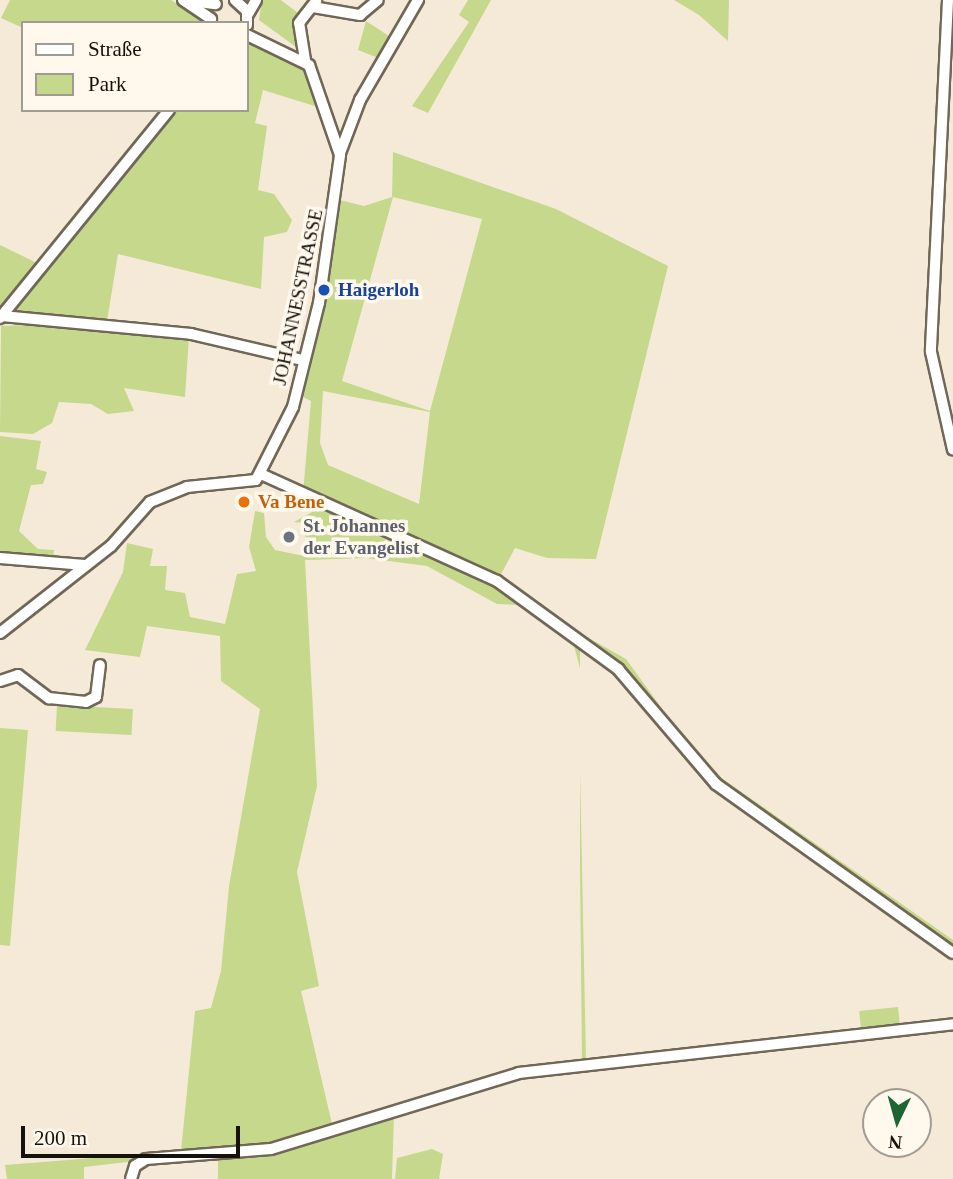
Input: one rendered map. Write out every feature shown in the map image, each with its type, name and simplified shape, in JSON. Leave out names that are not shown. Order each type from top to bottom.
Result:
[{"type":"street","points":[[184,0],[220,2],[211,21],[184,0]]},
{"type":"street","points":[[237,0],[248,20],[268,41]]},
{"type":"street","points":[[248,20],[256,0]]},
{"type":"street","points":[[315,4],[360,15],[378,0]]},
{"type":"street","points":[[340,155],[360,100],[418,0]]},
{"type":"street","points":[[948,0],[931,344],[953,450]]},
{"type":"street","name":"JOHANNESSTRASSE","points":[[261,474],[293,407],[324,276],[340,155],[305,60],[298,27],[315,4]]},
{"type":"street","points":[[248,35],[268,41],[305,60]]},
{"type":"street","points":[[1,317],[167,112]]},
{"type":"street","points":[[1,317],[191,334],[303,360]]},
{"type":"street","points":[[0,633],[85,565],[163,494],[253,482],[261,474],[463,562],[572,636],[618,669],[716,784],[953,953]]},
{"type":"street","points":[[0,558],[85,565]]},
{"type":"street","points":[[0,681],[18,675],[49,698],[86,702],[96,697],[100,665]]},
{"type":"street","points":[[131,1179],[135,1166],[146,1159],[271,1149],[519,1073],[953,1024]]},
{"type":"green space","points":[[10,0],[171,0],[204,21],[21,21],[21,27],[1,18]]},
{"type":"green space","points":[[262,0],[281,0],[298,13],[300,50],[259,20]]},
{"type":"green space","points":[[468,0],[491,0],[428,113],[412,106],[469,22],[459,15]]},
{"type":"green space","points":[[674,0],[729,0],[728,41],[699,15]]},
{"type":"green space","points":[[366,21],[392,38],[381,59],[358,50]]},
{"type":"green space","points":[[248,40],[305,65],[321,108],[263,90],[255,123],[267,126],[258,190],[274,194],[292,220],[287,232],[264,237],[261,289],[118,254],[107,321],[11,312],[173,112],[248,112]]},
{"type":"green space","points":[[393,152],[556,209],[668,266],[596,559],[547,558],[515,548],[499,578],[580,647],[580,668],[574,646],[519,605],[497,604],[427,566],[366,558],[305,560],[317,786],[297,872],[319,986],[301,991],[332,1124],[291,1143],[84,1167],[84,1179],[7,1179],[5,1165],[181,1151],[195,1011],[211,1008],[221,971],[229,886],[260,709],[221,681],[220,636],[147,626],[140,657],[85,650],[123,572],[127,543],[153,549],[150,566],[167,566],[165,590],[185,593],[190,617],[225,624],[237,574],[256,571],[249,547],[255,511],[264,513],[266,537],[275,550],[304,556],[308,551],[303,523],[294,522],[312,512],[303,493],[311,401],[299,395],[340,200],[364,206],[392,197]],"holes":[[[393,197],[482,219],[430,411],[342,381]],[[323,391],[430,412],[419,504],[328,465],[320,443]]]},
{"type":"green space","points":[[0,245],[37,263],[0,312]]},
{"type":"green space","points":[[81,323],[189,337],[185,397],[124,388],[134,411],[108,414],[91,404],[59,402],[52,423],[33,434],[0,432],[1,326]]},
{"type":"green space","points":[[0,436],[41,441],[36,469],[47,472],[43,484],[31,485],[19,531],[38,549],[54,550],[53,560],[0,557]]},
{"type":"green space","points":[[580,633],[626,659],[679,732],[723,779],[953,940],[953,949],[723,786],[654,708],[629,671]]},
{"type":"green space","points":[[57,705],[133,709],[132,735],[56,731]]},
{"type":"green space","points":[[0,728],[28,730],[10,946],[0,945]]},
{"type":"green space","points":[[580,770],[586,1061],[582,1062],[580,862]]},
{"type":"green space","points":[[898,1007],[900,1025],[861,1029],[859,1011]]},
{"type":"green space","points":[[394,1114],[392,1179],[218,1179],[218,1159]]},
{"type":"green space","points":[[432,1149],[443,1154],[439,1179],[395,1179],[397,1158]]},
{"type":"place","name":"Haigerloh","points":[[324,290]]},
{"type":"place","name":"Va Bene","points":[[244,502]]},
{"type":"place","name":"St. Johannes der Evangelist","points":[[289,537]]}]
